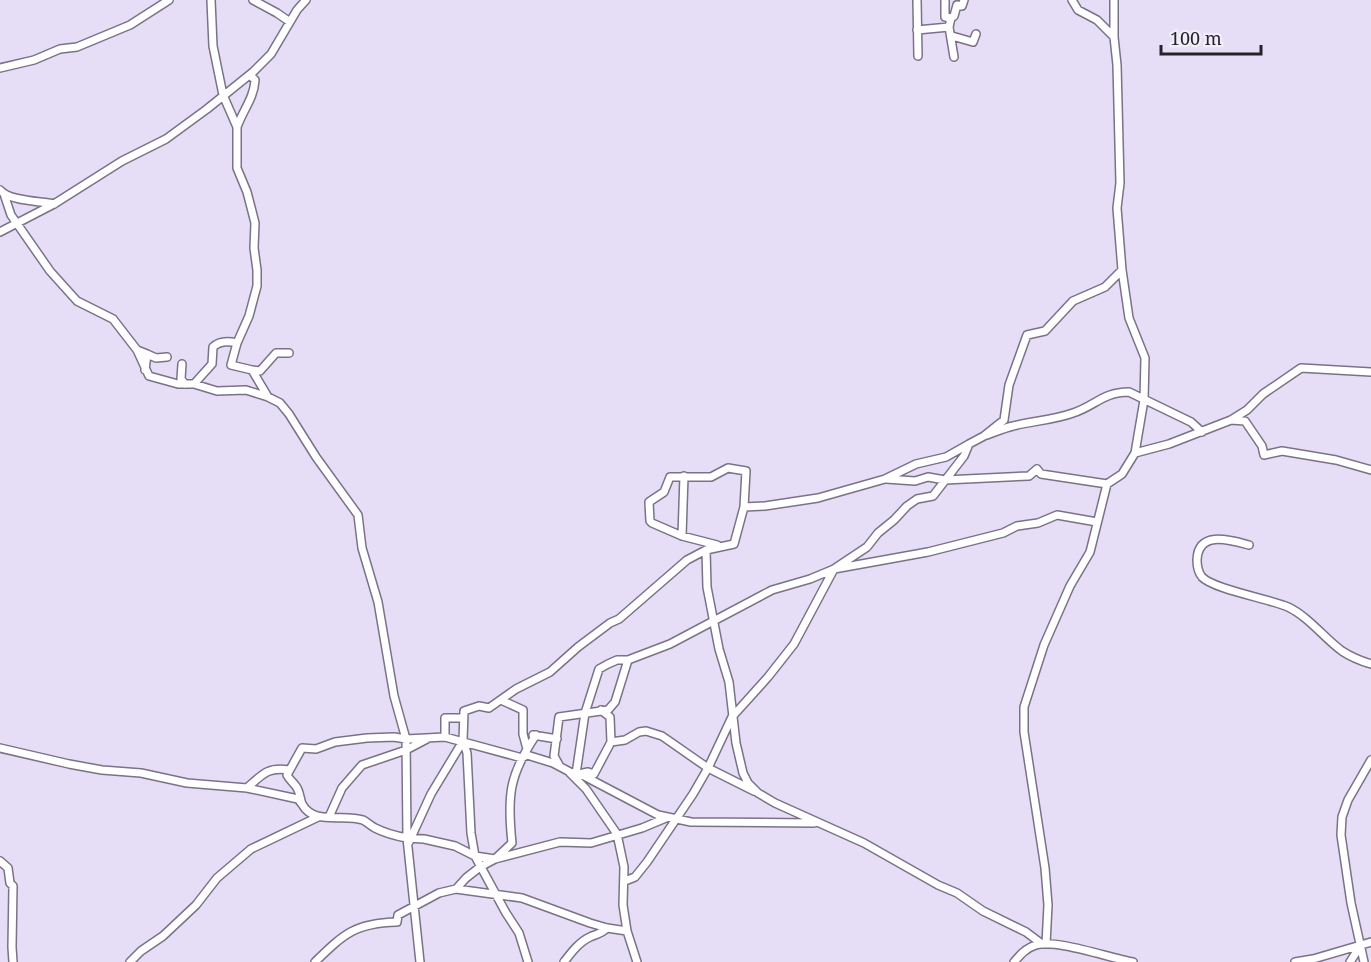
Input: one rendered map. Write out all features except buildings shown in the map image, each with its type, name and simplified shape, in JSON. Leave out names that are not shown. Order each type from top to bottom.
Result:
[{"type":"street","points":[[0,68],[34,60],[60,49],[77,47],[130,25],[169,0]]},
{"type":"street","points":[[211,0],[213,46],[223,95],[237,127],[237,168],[254,215],[257,286],[231,365],[256,371]]},
{"type":"street","points":[[253,0],[290,22]]},
{"type":"street","points":[[0,232],[54,204],[122,161],[166,139],[250,75],[271,54],[306,0]]},
{"type":"street","points":[[917,0],[918,56]]},
{"type":"street","points":[[945,0],[945,17],[951,18]]},
{"type":"street","points":[[954,57],[949,27],[957,5],[962,6],[964,0]]},
{"type":"street","points":[[1072,0],[1078,10],[1097,20],[1114,37]]},
{"type":"street","points":[[1044,944],[1048,905],[1045,868],[1024,732],[1024,707],[1044,645],[1070,586],[1090,552],[1107,484],[1122,474],[1135,453],[1144,400],[1145,358],[1129,318],[1117,208],[1120,183],[1114,0]]},
{"type":"street","points":[[916,30],[949,27]]},
{"type":"street","points":[[952,36],[973,42],[976,34]]},
{"type":"street","points":[[237,127],[242,111],[254,91],[255,80],[250,75]]},
{"type":"street","points":[[2,192],[18,200],[54,204]]},
{"type":"street","points":[[2,192],[17,225],[50,271],[77,301],[113,319],[137,350],[149,376],[218,391],[246,390],[268,397],[280,404],[358,515],[362,548],[378,602],[394,696],[406,739],[408,867],[415,908],[420,962]]},
{"type":"street","points":[[984,436],[1004,420],[1009,385],[1027,335],[1045,331],[1073,301],[1105,287],[1122,270]]},
{"type":"street","points":[[194,384],[212,364],[213,347],[216,344],[228,341],[237,343]]},
{"type":"street","points":[[137,350],[156,358],[167,357]]},
{"type":"street","points":[[256,371],[272,355],[289,353]]},
{"type":"street","points":[[146,366],[147,354]]},
{"type":"street","points":[[146,366],[156,358]]},
{"type":"street","points":[[181,382],[182,364]]},
{"type":"street","points":[[1135,453],[1169,444],[1231,420],[1301,368],[1371,372]]},
{"type":"street","points":[[256,371],[257,379],[268,397]]},
{"type":"street","points":[[246,390],[253,387],[257,379]]},
{"type":"street","points":[[744,507],[818,498],[885,479],[916,464],[946,457],[984,436],[1012,426],[1071,414],[1102,397],[1118,392],[1129,392],[1191,422],[1202,432]]},
{"type":"street","points":[[1231,420],[1245,421],[1262,446],[1264,455],[1281,451],[1336,460],[1371,470]]},
{"type":"street","points":[[575,774],[585,713],[599,669],[617,660],[628,660],[670,644],[772,590],[834,569],[867,547],[878,533],[916,499],[933,496],[964,456],[969,444]]},
{"type":"street","points":[[528,962],[519,933],[475,856],[469,814],[467,753],[463,741],[463,718],[466,709],[479,706],[489,708],[516,689],[550,672],[578,647],[619,619],[687,560],[706,550],[735,544],[744,507],[746,471],[728,468],[711,477],[670,477],[664,492],[650,500],[650,522],[682,536],[719,546]]},
{"type":"street","points":[[885,479],[915,481],[928,477],[945,480],[1029,476],[1037,469],[1041,474],[1107,484]]},
{"type":"street","points":[[682,536],[684,476]]},
{"type":"street","points":[[834,569],[928,552],[1003,533],[1017,526],[1038,523],[1057,515],[1097,522]]},
{"type":"street","points":[[1249,544],[1221,538],[1204,543],[1197,556],[1198,571],[1207,581],[1288,607],[1342,651],[1371,664]]},
{"type":"street","points":[[706,550],[707,587],[719,649],[729,682],[732,717],[743,773],[748,783],[758,793]]},
{"type":"street","points":[[625,881],[635,877],[647,862],[693,794],[732,717],[794,644],[834,569]]},
{"type":"street","points":[[628,660],[615,702],[608,710],[559,717],[554,756],[559,766],[674,820],[700,823],[807,822],[820,824]]},
{"type":"street","points":[[501,700],[523,710],[525,754]]},
{"type":"street","points":[[575,774],[588,772],[594,774],[611,742],[610,717],[601,710]]},
{"type":"street","points":[[445,737],[445,718],[463,718]]},
{"type":"street","points":[[611,742],[625,740],[639,732],[646,731],[662,736],[708,768],[820,824],[864,843],[938,885],[957,893],[983,911],[1026,932],[1044,944],[1133,962]]},
{"type":"street","points":[[525,736],[536,735],[556,739]]},
{"type":"street","points":[[495,859],[512,843],[509,797],[518,766],[536,735]]},
{"type":"street","points":[[305,807],[298,788],[289,781],[287,775],[289,770],[302,748],[316,748],[335,742],[367,738],[445,737],[525,754],[553,763],[575,774],[617,834],[625,881],[623,905],[627,931],[637,962]]},
{"type":"street","points":[[329,817],[342,788],[362,765],[406,750],[429,738]]},
{"type":"street","points":[[408,841],[431,794],[463,741]]},
{"type":"street","points":[[0,748],[102,770],[141,773],[187,783],[247,788],[298,799],[314,816],[341,816],[365,821],[373,827],[408,841],[424,839],[455,846],[475,856],[495,859]]},
{"type":"street","points":[[1364,962],[1351,903],[1341,835],[1342,817],[1348,800],[1371,760]]},
{"type":"street","points":[[247,788],[267,770],[277,768],[289,770]]},
{"type":"street","points":[[130,962],[141,951],[163,936],[196,905],[217,878],[251,849],[319,817]]},
{"type":"street","points":[[456,889],[480,867],[495,859],[560,842],[591,843],[642,828],[666,818]]},
{"type":"street","points":[[0,861],[8,868],[10,883],[13,885],[12,947],[14,962]]},
{"type":"street","points":[[315,962],[342,937],[356,928],[379,922],[397,922],[398,915],[415,908],[439,893],[456,889],[522,898],[607,928],[627,931]]},
{"type":"street","points":[[564,962],[582,942],[590,936],[601,934],[607,928]]},
{"type":"street","points":[[1295,962],[1314,959],[1371,942]]},
{"type":"street","points":[[1014,962],[1028,948],[1044,944]]},
{"type":"street","points":[[1350,962],[1361,945]]}]
